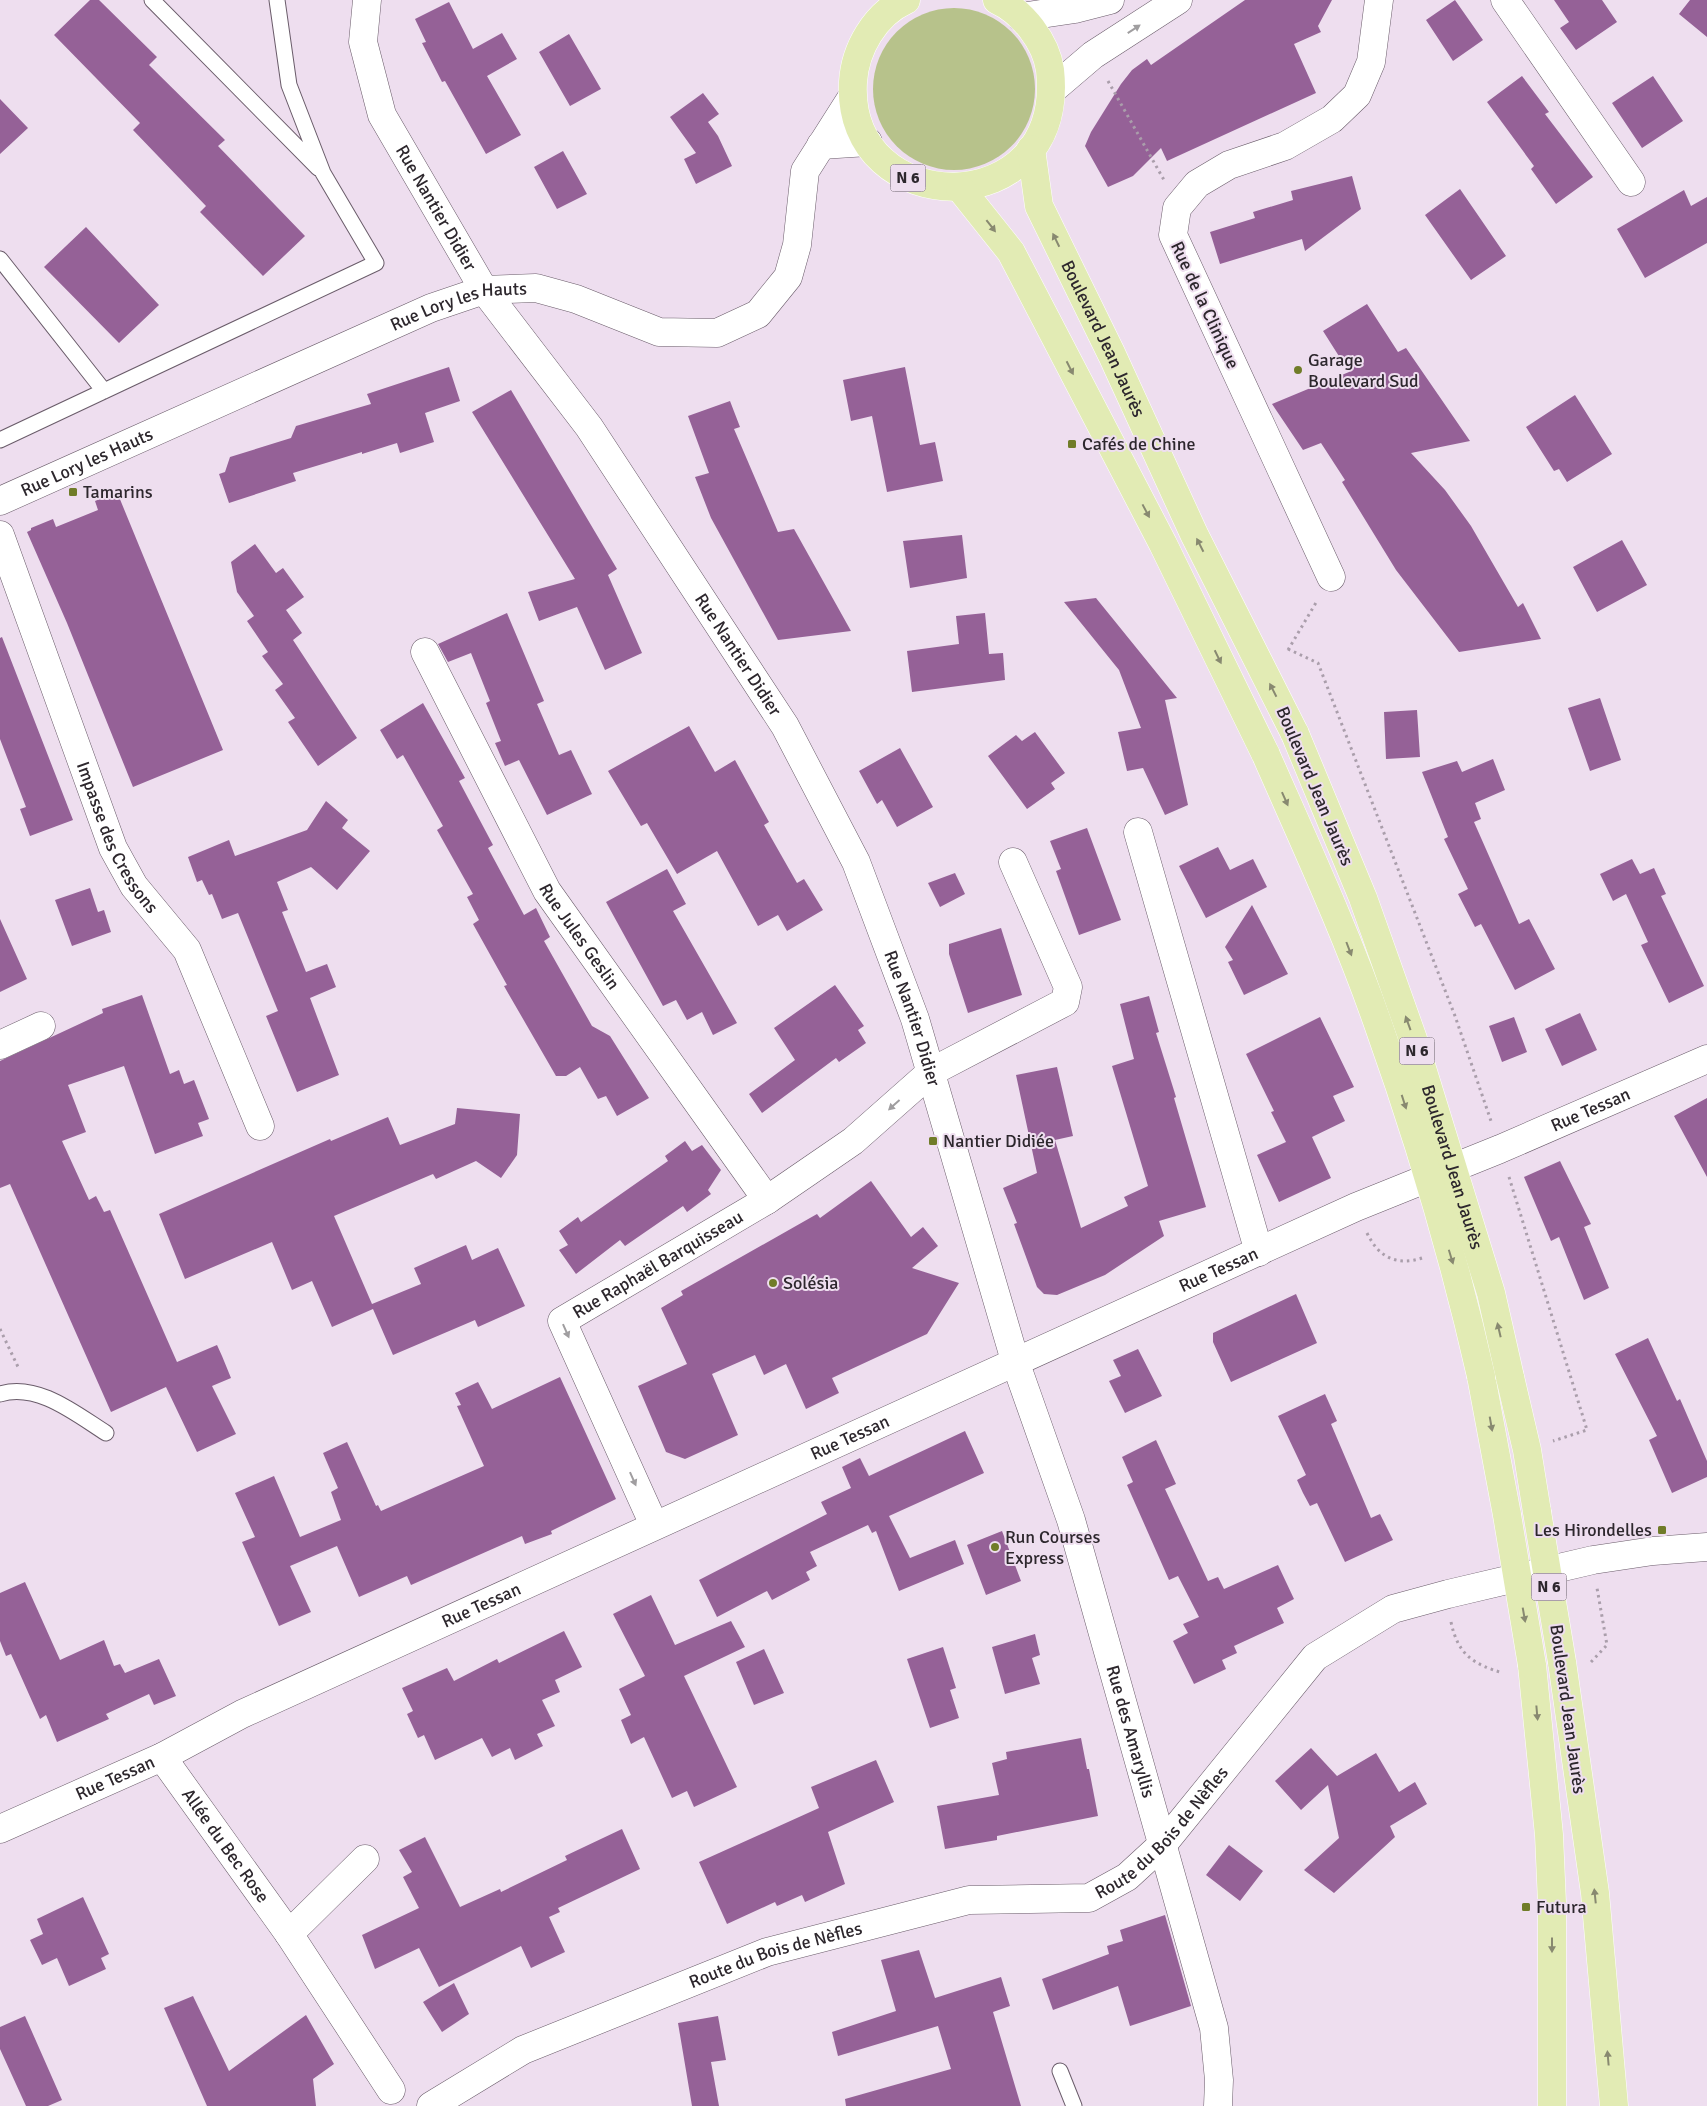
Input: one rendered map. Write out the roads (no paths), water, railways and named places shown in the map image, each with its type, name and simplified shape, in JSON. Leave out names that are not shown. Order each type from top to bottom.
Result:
[{"type":"main road","name":"N 6","points":[[906,0],[877,9],[863,42],[854,69],[852,97],[858,121],[868,142],[886,163],[908,178],[934,186],[960,188],[988,182],[1012,169],[1031,150],[1047,122],[1052,90],[1049,63],[1038,38],[1021,17],[997,0]]},
{"type":"main road","name":"Boulevard Jean Jaurès","points":[[1031,150],[1039,206],[1112,355],[1194,534],[1295,734],[1363,898],[1413,1039],[1491,1294],[1527,1450],[1537,1512],[1575,1664],[1614,2106]]},
{"type":"main road","name":"Boulevard Jean Jaurès","points":[[960,188],[1011,252],[1163,544],[1266,755],[1330,902],[1378,1023],[1462,1295],[1481,1376],[1508,1515],[1532,1665],[1549,1835],[1552,1894],[1552,2106]]},
{"type":"street","name":"Rue Nantier Didier","points":[[366,0],[363,42],[382,115],[484,290],[589,427],[785,726],[856,862],[915,1018],[1016,1364]]},
{"type":"street","points":[[1021,17],[1075,9],[1110,0]]},
{"type":"street","points":[[1052,90],[1093,55],[1178,0]]},
{"type":"street","name":"Rue de la Clinique","points":[[1331,577],[1173,235],[1177,208],[1197,184],[1229,165],[1293,142],[1332,119],[1357,95],[1372,62],[1379,0]]},
{"type":"street","points":[[1505,0],[1631,182]]},
{"type":"street","name":"Rue Lory les Hauts","points":[[0,501],[431,308],[484,290],[536,288],[576,299],[659,332],[717,333],[758,314],[788,277],[797,245],[805,171],[852,97]]},
{"type":"street","points":[[821,145],[868,142]]},
{"type":"street","name":"Impasse des Cressons","points":[[0,535],[113,848],[134,886],[187,950],[260,1126]]},
{"type":"street","name":"Rue Jules Geslin","points":[[425,652],[547,891],[766,1200]]},
{"type":"street","points":[[1138,832],[1259,1252]]},
{"type":"street","name":"Rue Raphaël Barquisseau","points":[[654,1525],[562,1321],[766,1200],[853,1142],[930,1072],[1065,1002],[1068,987],[1013,862]]},
{"type":"street","points":[[0,1045],[40,1026]]},
{"type":"street","name":"Rue Tessan","points":[[0,1829],[162,1757],[242,1714],[654,1525],[1016,1364],[1356,1207],[1500,1149],[1707,1059]]},
{"type":"street","name":"Rue des Amaryllis","points":[[1016,1364],[1071,1520],[1164,1843],[1214,2028],[1219,2080],[1218,2106]]},
{"type":"street","name":"Route du Bois de Nèfles","points":[[431,2106],[523,2050],[767,1952],[969,1900],[1089,1898],[1127,1877],[1164,1843],[1314,1657],[1393,1610],[1448,1594],[1592,1560],[1653,1551],[1707,1547]]},
{"type":"street","name":"Allée du Bec Rose","points":[[162,1757],[289,1934],[391,2090]]},
{"type":"street","points":[[289,1934],[366,1859]]},
{"type":"lane","points":[[152,0],[323,173]]},
{"type":"lane","points":[[0,440],[376,263],[323,173],[289,85],[277,0]]},
{"type":"lane","points":[[0,258],[104,391]]},
{"type":"lane","points":[[0,1394],[12,1390],[29,1391],[63,1407],[106,1433]]},
{"type":"lane","points":[[1060,2070],[1074,2106]]},
{"type":"place","name":"Garage Boulevard Sud","points":[[1298,370]]},
{"type":"place","name":"Cafés de Chine","points":[[1072,444]]},
{"type":"place","name":"Tamarins","points":[[73,492]]},
{"type":"place","name":"Nantier Didiée","points":[[933,1141]]},
{"type":"place","name":"Solésia","points":[[773,1283]]},
{"type":"place","name":"Les Hirondelles","points":[[1662,1530]]},
{"type":"place","name":"Run Courses Express","points":[[995,1547]]},
{"type":"place","name":"Futura","points":[[1526,1907]]}]
